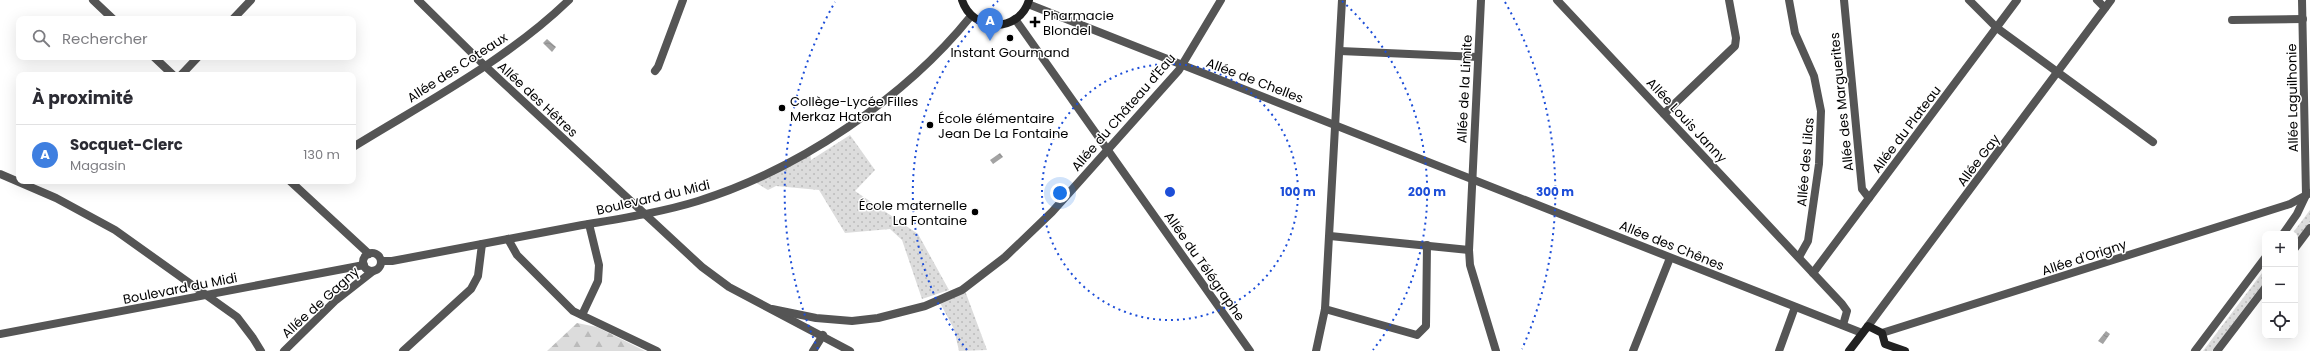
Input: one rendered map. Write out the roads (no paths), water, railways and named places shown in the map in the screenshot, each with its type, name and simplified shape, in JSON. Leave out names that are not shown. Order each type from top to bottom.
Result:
[{"type":"main road","points":[[962,0],[971,16],[983,23],[994,25],[1005,24],[1015,19],[1029,2]]},
{"type":"main road","points":[[1868,326],[1882,332],[1885,344],[1905,351]]},
{"type":"main road","name":"Allée Gay","points":[[1849,351],[1868,326]]},
{"type":"street","points":[[93,0],[110,16]]},
{"type":"street","points":[[236,16],[251,0]]},
{"type":"street","name":"Allée des Hêtres","points":[[418,0],[484,66],[643,214],[654,221],[702,267],[729,287],[823,335],[850,351]]},
{"type":"street","name":"Allée des Coteaux","points":[[356,145],[484,66],[525,38],[569,0]]},
{"type":"street","points":[[655,71],[658,67],[683,0]]},
{"type":"street","name":"Allée du Château d'Eau","points":[[772,309],[816,318],[852,321],[902,313],[946,298],[962,290],[1005,257],[1052,212],[1182,65],[1221,0]]},
{"type":"street","points":[[1316,351],[1325,309],[1342,0]]},
{"type":"street","name":"Allée de la Limite","points":[[1481,0],[1469,250],[1470,265],[1496,351]]},
{"type":"street","name":"Allée Louis Janny","points":[[1557,0],[1814,273],[1846,310],[1843,325]]},
{"type":"street","points":[[1664,114],[1735,46],[1736,38],[1729,0]]},
{"type":"street","name":"Allée des Lilas","points":[[1789,0],[1794,33],[1814,76],[1822,125],[1808,240],[1799,257]]},
{"type":"street","name":"Allée des Marguerites","points":[[1844,0],[1862,189],[1869,198]]},
{"type":"street","points":[[1969,0],[1997,28],[2153,142]]},
{"type":"street","name":"Allée du Plateau","points":[[1814,273],[2017,0]]},
{"type":"street","points":[[2097,0],[2105,8]]},
{"type":"street","name":"Allée Gay","points":[[1868,326],[2059,72],[2111,0]]},
{"type":"street","name":"Allée Laguilhonie","points":[[2302,0],[2308,194]]},
{"type":"street","name":"Allée de Chelles","points":[[1029,2],[1182,65],[1473,179]]},
{"type":"street","name":"Boulevard du Midi","points":[[381,261],[392,261],[643,214],[697,202],[746,184],[810,152],[860,119],[920,70],[944,47],[971,16]]},
{"type":"street","name":"Allée du Télégraphe","points":[[1015,19],[1250,351]]},
{"type":"street","points":[[2232,20],[2303,19]]},
{"type":"street","points":[[1340,51],[1478,57]]},
{"type":"street","points":[[157,60],[170,72]]},
{"type":"street","points":[[184,72],[195,60]]},
{"type":"street","points":[[0,174],[16,181]]},
{"type":"street","name":"Allée des Chênes","points":[[1473,179],[1862,333]]},
{"type":"street","points":[[23,184],[56,198],[115,230],[236,317],[253,338],[261,351]]},
{"type":"street","points":[[297,184],[370,254],[377,255],[381,261],[378,269],[373,271],[367,269],[364,265],[365,257],[370,254]]},
{"type":"street","points":[[2285,231],[2298,214],[2308,194]]},
{"type":"street","name":"Allée d'Origny","points":[[1882,332],[2290,204],[2308,194]]},
{"type":"street","points":[[582,315],[598,281],[599,265],[589,224]]},
{"type":"street","points":[[2298,244],[2310,228]]},
{"type":"street","points":[[1330,236],[1469,250]]},
{"type":"street","points":[[508,239],[517,255],[573,311],[657,351]]},
{"type":"street","points":[[403,351],[471,289],[478,276],[482,244]]},
{"type":"street","points":[[1325,309],[1416,335],[1426,326],[1426,245]]},
{"type":"street","points":[[1633,351],[1670,258]]},
{"type":"street","points":[[2195,351],[2262,262]]},
{"type":"street","name":"Boulevard du Midi","points":[[0,334],[364,265]]},
{"type":"street","name":"Allée de Gagny","points":[[284,351],[336,300],[373,271]]},
{"type":"street","points":[[2217,351],[2262,292]]},
{"type":"street","points":[[1779,351],[1795,307]]},
{"type":"street","points":[[813,351],[823,335]]},
{"type":"water","points":[[547,39],[556,47],[552,52],[543,43]]},
{"type":"water","points":[[1000,153],[1003,157],[993,164],[990,160]]},
{"type":"water","points":[[2106,331],[2110,334],[2103,344],[2098,341]]},
{"type":"place","name":"Pharmacie Blondel","points":[[1035,22]]},
{"type":"place","name":"Instant Gourmand","points":[[1010,38]]},
{"type":"place","name":"Socquet-Clerc","points":[[990,41]]},
{"type":"place","name":"Collège-Lycée Filles Merkaz Hatorah","points":[[782,108]]},
{"type":"place","name":"École élémentaire Jean De La Fontaine","points":[[930,125]]},
{"type":"place","name":"École maternelle La Fontaine","points":[[975,212]]}]
